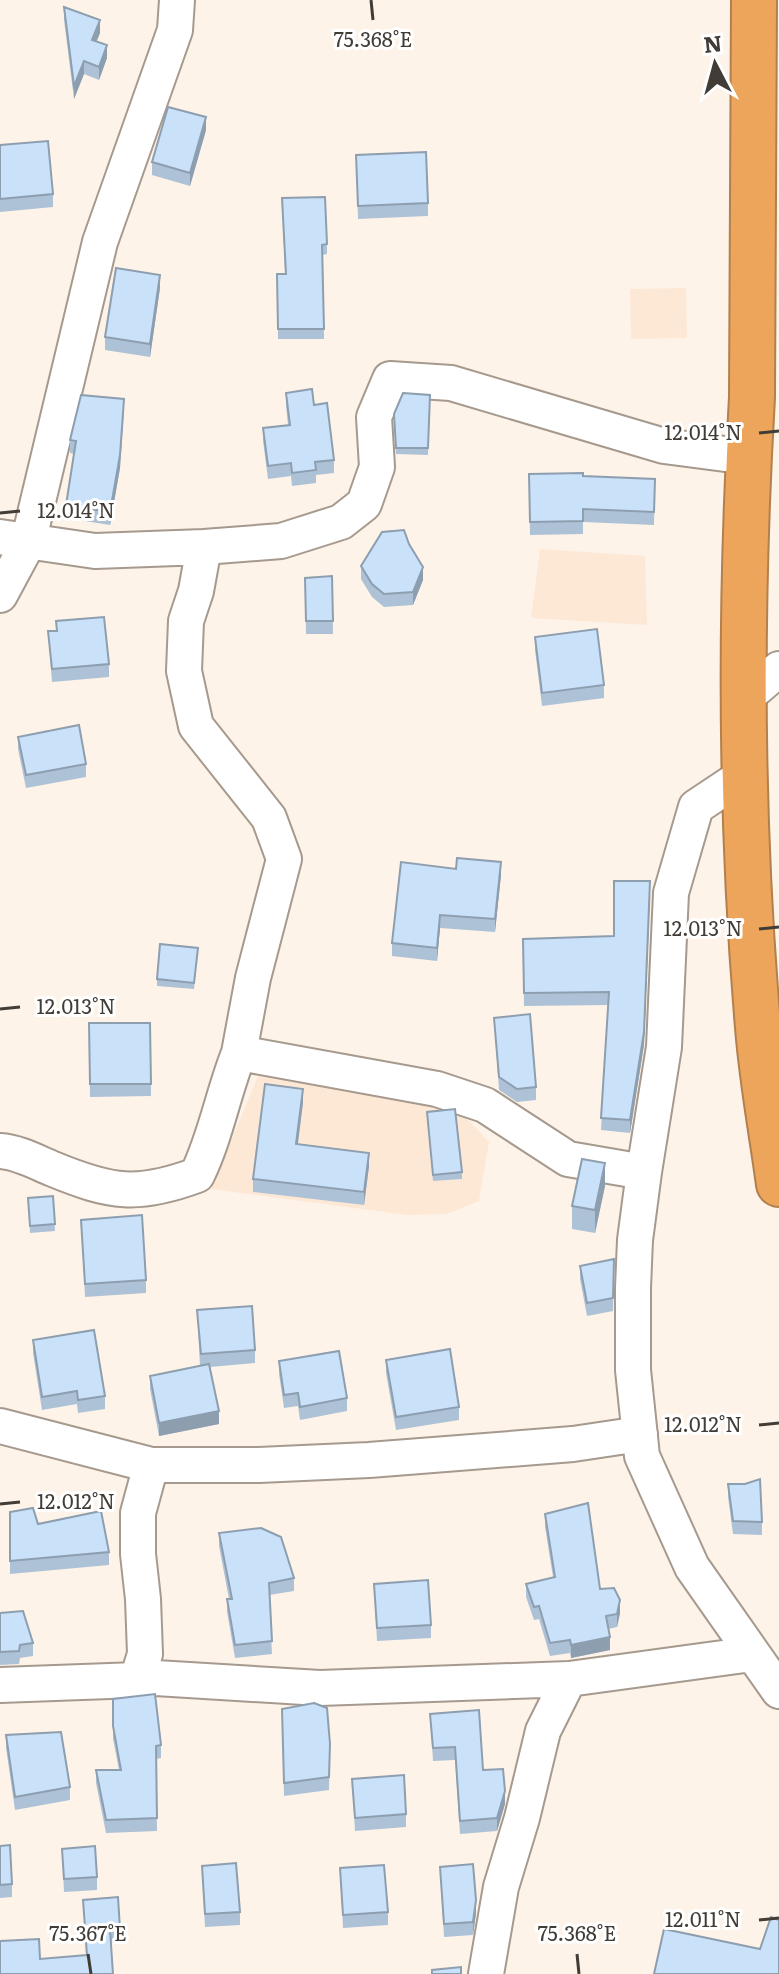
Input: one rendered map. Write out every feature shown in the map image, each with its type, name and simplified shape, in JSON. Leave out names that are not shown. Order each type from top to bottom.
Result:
[{"type":"highway","points":[[754,0],[752,397],[748,457],[744,775],[779,1184]]},
{"type":"street","points":[[0,595],[100,242],[175,30],[177,0]]},
{"type":"street","points":[[14,540],[95,551],[204,547],[281,541],[341,522],[364,504],[377,467],[374,417],[390,379],[451,383],[664,446],[748,457]]},
{"type":"street","points":[[0,1151],[10,1151],[62,1173],[119,1191],[162,1188],[197,1175],[212,1143],[239,1053],[253,978],[284,859],[269,818],[196,726],[184,671],[186,621],[196,591],[204,547]]},
{"type":"street","points":[[744,699],[779,669]]},
{"type":"street","points":[[744,775],[696,807],[671,893],[664,1047],[635,1240],[633,1370],[642,1456],[692,1567],[779,1691]]},
{"type":"street","points":[[239,1053],[437,1089],[485,1105],[568,1159],[644,1172]]},
{"type":"street","points":[[0,1426],[151,1465],[272,1465],[369,1460],[573,1444],[640,1434]]},
{"type":"street","points":[[137,1680],[145,1654],[138,1513],[151,1465]]},
{"type":"street","points":[[0,1685],[156,1678],[320,1688],[569,1679],[752,1654]]},
{"type":"street","points":[[486,1974],[501,1887],[543,1731],[569,1679]]},
{"type":"shaded area","points":[[686,288],[687,338],[631,339],[630,289]]},
{"type":"shaded area","points":[[540,549],[645,556],[647,625],[531,618]]},
{"type":"shaded area","points":[[258,1076],[423,1097],[468,1120],[489,1142],[479,1201],[447,1214],[407,1215],[211,1189]]},
{"type":"building","points":[[64,7],[100,20],[92,40],[107,45],[99,67],[84,61],[74,86]]},
{"type":"building","points":[[168,107],[206,117],[190,173],[152,162]]},
{"type":"building","points":[[48,141],[53,194],[0,199],[0,145]]},
{"type":"building","points":[[426,152],[428,203],[358,206],[356,155]]},
{"type":"building","points":[[325,197],[327,244],[322,245],[324,329],[278,329],[277,274],[286,274],[282,198]]},
{"type":"building","points":[[116,268],[160,275],[150,344],[105,337]]},
{"type":"building","points":[[312,389],[314,405],[327,403],[334,460],[315,462],[316,470],[292,473],[291,463],[268,466],[263,428],[290,425],[286,393]]},
{"type":"building","points":[[403,393],[430,395],[428,448],[396,448],[394,414]]},
{"type":"building","points":[[81,395],[124,399],[120,455],[110,512],[66,505],[76,441],[70,440]]},
{"type":"building","points":[[583,473],[583,476],[655,479],[654,512],[583,509],[583,521],[530,522],[529,474]]},
{"type":"building","points":[[404,530],[423,567],[413,592],[384,594],[372,584],[361,566],[382,532]]},
{"type":"building","points":[[332,576],[333,621],[306,621],[305,578]]},
{"type":"building","points":[[104,617],[109,664],[52,669],[48,631],[57,631],[56,621]]},
{"type":"building","points":[[597,629],[604,685],[542,693],[535,637]]},
{"type":"building","points":[[79,725],[86,764],[26,775],[18,737]]},
{"type":"building","points":[[457,858],[501,862],[495,919],[440,915],[437,948],[392,943],[401,862],[456,869]]},
{"type":"building","points":[[614,881],[650,881],[644,1032],[630,1120],[601,1118],[609,992],[524,993],[523,939],[614,936]]},
{"type":"building","points":[[160,944],[198,948],[194,983],[157,979]]},
{"type":"building","points":[[530,1014],[536,1087],[517,1089],[499,1077],[494,1018]]},
{"type":"building","points":[[89,1023],[150,1023],[151,1084],[90,1084]]},
{"type":"building","points":[[265,1084],[303,1089],[296,1144],[369,1153],[364,1192],[253,1179]]},
{"type":"building","points":[[455,1109],[462,1172],[433,1175],[427,1112]]},
{"type":"building","points":[[582,1159],[605,1163],[595,1210],[572,1206]]},
{"type":"building","points":[[53,1196],[55,1224],[30,1226],[28,1198]]},
{"type":"building","points":[[142,1215],[146,1280],[85,1284],[81,1220]]},
{"type":"building","points":[[614,1259],[613,1298],[587,1303],[580,1266]]},
{"type":"building","points":[[252,1306],[255,1350],[201,1354],[197,1310]]},
{"type":"building","points":[[94,1330],[105,1396],[78,1400],[77,1391],[42,1397],[33,1340]]},
{"type":"building","points":[[450,1349],[459,1407],[396,1417],[386,1360]]},
{"type":"building","points":[[339,1351],[347,1398],[300,1407],[298,1393],[284,1395],[279,1361]]},
{"type":"building","points":[[209,1364],[219,1411],[159,1423],[150,1376]]},
{"type":"building","points":[[760,1479],[762,1522],[733,1521],[728,1484],[745,1484]]},
{"type":"building","points":[[588,1503],[600,1589],[614,1588],[620,1600],[617,1614],[606,1616],[610,1637],[571,1645],[570,1640],[550,1643],[539,1606],[534,1607],[526,1584],[555,1577],[545,1514]]},
{"type":"building","points":[[33,1508],[38,1524],[101,1511],[109,1552],[10,1561],[10,1512]]},
{"type":"building","points":[[261,1528],[281,1537],[294,1578],[269,1583],[272,1641],[235,1645],[227,1599],[232,1599],[219,1533]]},
{"type":"building","points":[[428,1580],[431,1625],[377,1628],[374,1584]]},
{"type":"building","points":[[23,1611],[33,1643],[20,1645],[19,1651],[0,1652],[0,1613]]},
{"type":"building","points":[[155,1694],[161,1745],[156,1746],[157,1818],[106,1820],[96,1770],[121,1770],[113,1726],[113,1699]]},
{"type":"building","points":[[314,1703],[327,1708],[329,1777],[284,1783],[282,1709]]},
{"type":"building","points":[[479,1710],[483,1770],[503,1769],[505,1791],[497,1818],[460,1821],[455,1747],[433,1748],[430,1714]]},
{"type":"building","points":[[61,1732],[70,1787],[15,1797],[6,1735]]},
{"type":"building","points":[[404,1775],[406,1814],[355,1818],[352,1779]]},
{"type":"building","points":[[10,1845],[12,1884],[0,1885],[0,1846]]},
{"type":"building","points":[[95,1846],[97,1877],[64,1879],[62,1849]]},
{"type":"building","points":[[236,1863],[240,1912],[205,1914],[202,1866]]},
{"type":"building","points":[[473,1864],[476,1900],[473,1922],[444,1924],[440,1867]]},
{"type":"building","points":[[384,1865],[388,1912],[343,1915],[340,1868]]},
{"type":"building","points":[[118,1897],[120,1929],[110,1930],[113,1974],[0,1974],[0,1941],[39,1939],[40,1959],[87,1955],[83,1900]]},
{"type":"building","points":[[771,1917],[779,1920],[779,1974],[654,1974],[664,1929],[760,1949]]},
{"type":"building","points":[[461,1967],[461,1974],[432,1974],[432,1970]]}]
